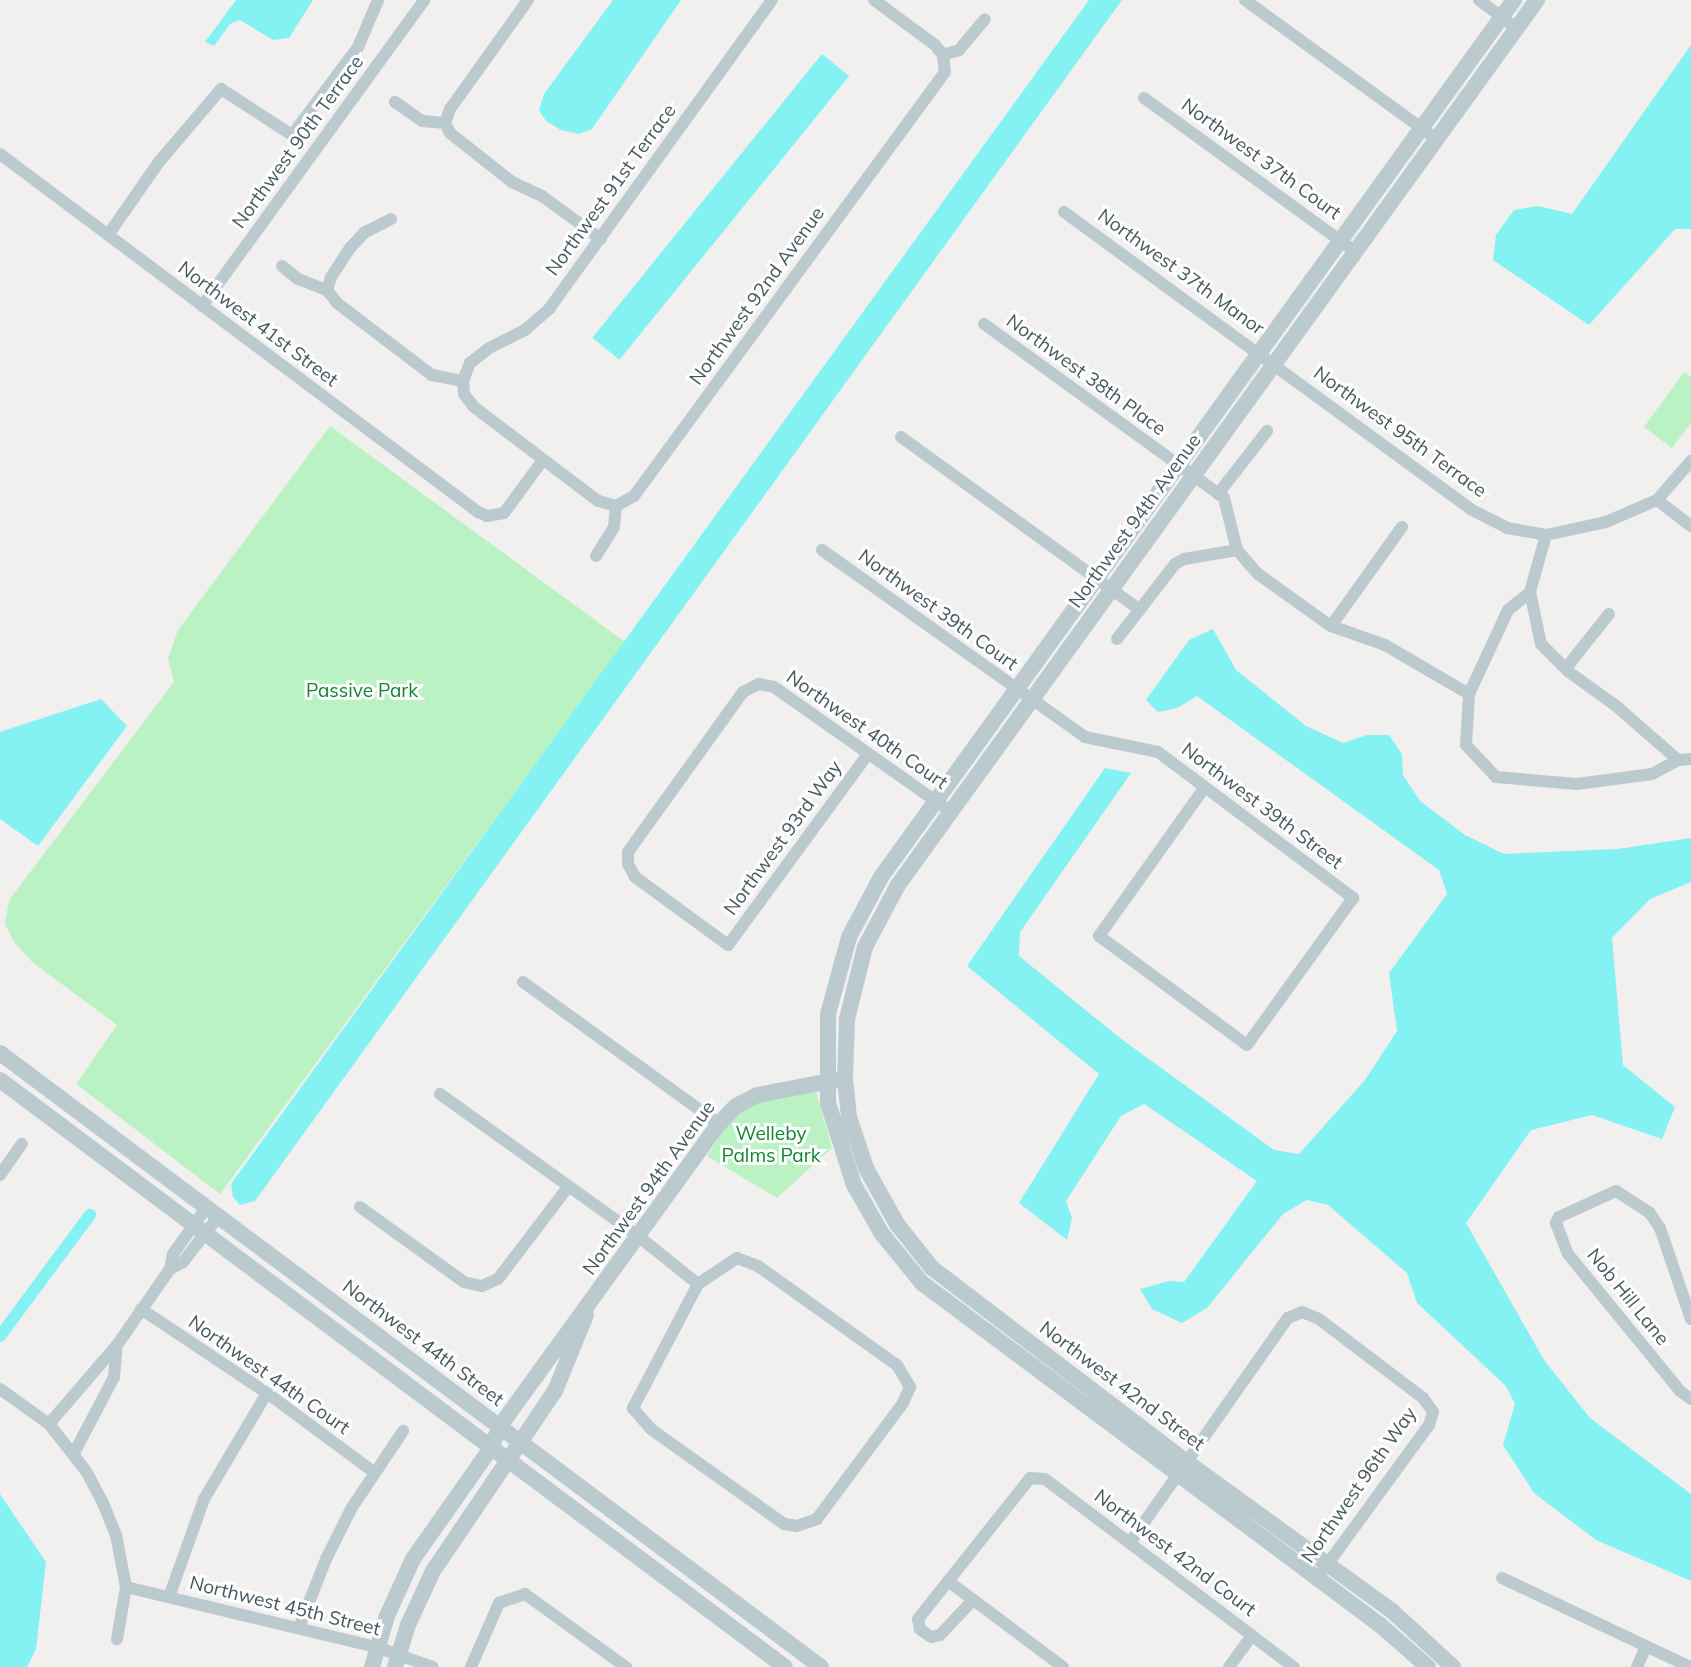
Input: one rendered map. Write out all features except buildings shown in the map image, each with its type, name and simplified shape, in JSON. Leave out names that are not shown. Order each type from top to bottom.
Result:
[{"type":"street","points":[[108,235],[159,162],[221,89],[292,135],[358,47],[378,0]]},
{"type":"street","name":"Northwest 90th Terrace","points":[[202,306],[424,0]]},
{"type":"street","points":[[528,0],[450,109],[445,122],[450,133],[512,183],[542,196],[601,239]]},
{"type":"street","name":"Northwest 91st Terrace","points":[[463,381],[470,363],[489,348],[525,330],[548,309],[772,0]]},
{"type":"street","points":[[874,0],[935,45],[943,55],[959,50],[985,19]]},
{"type":"street","points":[[1245,0],[1436,139]]},
{"type":"street","points":[[1479,0],[1516,28]]},
{"type":"street","name":"Northwest 94th Avenue","points":[[826,1081],[828,1014],[849,937],[881,877],[1342,242],[1514,0]]},
{"type":"street","name":"Northwest 94th Avenue","points":[[372,1667],[376,1647],[413,1559],[491,1448],[500,1426],[719,1124],[736,1106],[758,1095],[845,1079],[846,1019],[865,947],[898,885],[1537,0]]},
{"type":"street","name":"Northwest 92nd Avenue","points":[[616,506],[634,496],[945,72],[943,55]]},
{"type":"street","name":"Northwest 37th Court","points":[[1144,98],[1356,252]]},
{"type":"street","points":[[395,102],[422,121],[445,122]]},
{"type":"street","name":"Northwest 41st Street","points":[[0,154],[467,505],[486,516],[496,516],[512,505],[543,460]]},
{"type":"street","name":"Northwest 37th Manor","points":[[1064,212],[1274,364]]},
{"type":"street","points":[[327,290],[350,248],[364,233],[391,219]]},
{"type":"street","points":[[282,267],[298,279],[327,290],[337,303],[432,375],[463,381],[464,394],[474,407],[598,501],[616,506],[614,527],[596,556]]},
{"type":"street","name":"Northwest 38th Place","points":[[984,324],[1218,494]]},
{"type":"street","name":"Northwest 95th Terrace","points":[[1274,364],[1472,510],[1507,528],[1546,535],[1606,522],[1657,500],[1691,461]]},
{"type":"street","points":[[1266,431],[1218,494],[1224,498],[1237,550],[1258,575],[1331,626],[1385,645],[1469,694]]},
{"type":"street","points":[[901,437],[1140,610]]},
{"type":"street","points":[[1657,500],[1691,526]]},
{"type":"street","points":[[1331,626],[1402,527]]},
{"type":"street","points":[[1530,592],[1508,610],[1469,694],[1466,745],[1496,777],[1577,784],[1653,774],[1685,760],[1566,668],[1541,644],[1530,592],[1546,535]]},
{"type":"street","name":"Northwest 39th Court","points":[[822,550],[1032,702]]},
{"type":"street","points":[[1117,639],[1175,564],[1184,559],[1237,550]]},
{"type":"street","points":[[1566,668],[1609,614]]},
{"type":"street","name":"Northwest 40th Court","points":[[728,945],[635,877],[628,864],[628,852],[743,692],[759,684],[774,687],[951,812]]},
{"type":"street","name":"Northwest 39th Street","points":[[1032,702],[1085,737],[1158,752],[1353,898],[1247,1045],[1099,936],[1204,788]]},
{"type":"street","name":"Northwest 93rd Way","points":[[728,945],[868,754]]},
{"type":"street","points":[[523,982],[719,1124]]},
{"type":"street","name":"Northwest 44th Street","points":[[0,1053],[821,1667]]},
{"type":"street","name":"Northwest 42nd Street","points":[[845,1079],[849,1117],[866,1168],[897,1224],[932,1268],[1188,1463],[1392,1611],[1453,1667]]},
{"type":"street","points":[[0,1080],[785,1667]]},
{"type":"street","name":"Northwest 42nd Street","points":[[826,1081],[828,1103],[854,1185],[882,1234],[922,1283],[1316,1580],[1380,1625],[1428,1667]]},
{"type":"street","points":[[440,1094],[638,1236],[698,1284]]},
{"type":"street","points":[[0,1175],[22,1144]]},
{"type":"street","points":[[360,1207],[464,1282],[482,1286],[498,1279],[568,1186]]},
{"type":"street","name":"Nob Hill Lane","points":[[1691,1319],[1660,1228],[1650,1213],[1616,1191],[1607,1192],[1559,1217],[1556,1223],[1568,1254],[1680,1391],[1691,1399]]},
{"type":"street","points":[[49,1424],[117,1345],[170,1269],[173,1254],[200,1229],[212,1212]]},
{"type":"street","points":[[737,1258],[758,1266],[897,1365],[910,1387],[903,1404],[817,1519],[797,1527],[784,1524],[652,1429],[633,1408],[698,1284],[737,1258]]},
{"type":"street","name":"Northwest 94th Avenue","points":[[396,1661],[433,1571],[522,1443],[565,1371],[590,1303]]},
{"type":"street","name":"Northwest 44th Court","points":[[141,1309],[267,1393],[375,1473]]},
{"type":"street","name":"Northwest 96th Way","points":[[1188,1463],[1288,1318],[1302,1312],[1319,1319],[1423,1398],[1433,1412],[1429,1424],[1316,1580]]},
{"type":"street","points":[[74,1453],[114,1377],[117,1345]]},
{"type":"street","points":[[0,1389],[49,1424],[74,1453],[103,1503],[116,1535],[125,1587],[117,1639]]},
{"type":"street","points":[[169,1597],[204,1499],[267,1393]]},
{"type":"street","points":[[299,1628],[326,1559],[351,1508],[403,1431]]},
{"type":"street","points":[[1131,1541],[1188,1463]]},
{"type":"street","name":"Northwest 42nd Court","points":[[948,1581],[1030,1478],[1045,1479],[1131,1541],[1294,1667]]},
{"type":"street","points":[[1502,1578],[1690,1667]]},
{"type":"street","points":[[973,1600],[940,1635],[931,1637],[920,1629],[918,1619],[948,1581],[1063,1667]]},
{"type":"street","name":"Northwest 45th Street","points":[[125,1587],[376,1647],[396,1661],[433,1667]]},
{"type":"street","points":[[471,1667],[499,1603],[525,1594],[535,1598],[626,1667]]},
{"type":"street","points":[[1229,1667],[1252,1635]]},
{"type":"street","points":[[1637,1667],[1646,1647]]},
{"type":"green space","points":[[1684,372],[1691,377],[1691,423],[1672,448],[1644,427]]},
{"type":"green space","name":"Passive Park","points":[[330,426],[625,642],[220,1194],[76,1084],[117,1025],[32,962],[14,942],[5,924],[9,900],[174,682],[168,658],[178,630]]},
{"type":"green space","name":"Welleby Palms Park","points":[[815,1087],[832,1148],[777,1198],[707,1156],[732,1117],[763,1099]]},
{"type":"water","points":[[236,0],[313,0],[289,38],[273,40],[240,20],[230,24],[214,46],[205,42]]},
{"type":"water","points":[[613,0],[681,0],[592,129],[579,134],[561,130],[546,121],[539,110],[544,94]]},
{"type":"water","points":[[1089,0],[1122,0],[255,1201],[240,1205],[233,1197],[231,1184]]},
{"type":"water","points":[[1691,45],[1691,229],[1675,229],[1589,325],[1493,260],[1496,235],[1514,210],[1538,206],[1572,214]]},
{"type":"water","points":[[822,54],[849,76],[619,360],[592,338]]},
{"type":"water","points":[[1213,629],[1236,670],[1306,726],[1343,743],[1367,735],[1389,735],[1402,754],[1403,775],[1420,801],[1465,835],[1504,854],[1618,849],[1691,838],[1691,882],[1650,899],[1612,938],[1623,1065],[1675,1107],[1662,1139],[1592,1115],[1531,1130],[1466,1223],[1544,1360],[1590,1418],[1691,1494],[1691,1581],[1596,1540],[1534,1493],[1503,1445],[1515,1404],[1506,1386],[1417,1303],[1407,1273],[1328,1205],[1307,1200],[1283,1214],[1207,1308],[1182,1323],[1152,1309],[1140,1289],[1169,1281],[1184,1282],[1257,1181],[1144,1104],[1121,1116],[1066,1201],[1072,1218],[1067,1240],[1019,1203],[1099,1074],[967,966],[1105,768],[1131,773],[1020,932],[1019,956],[1120,1038],[1274,1150],[1299,1154],[1365,1080],[1397,1031],[1389,973],[1447,894],[1439,870],[1197,696],[1177,708],[1158,712],[1146,700],[1189,640]]},
{"type":"water","points":[[101,699],[127,726],[38,846],[0,819],[0,732]]},
{"type":"water","points":[[0,1494],[46,1562],[36,1649],[27,1667],[0,1667]]},
{"type":"waterway","points":[[0,1336],[90,1215]]}]
